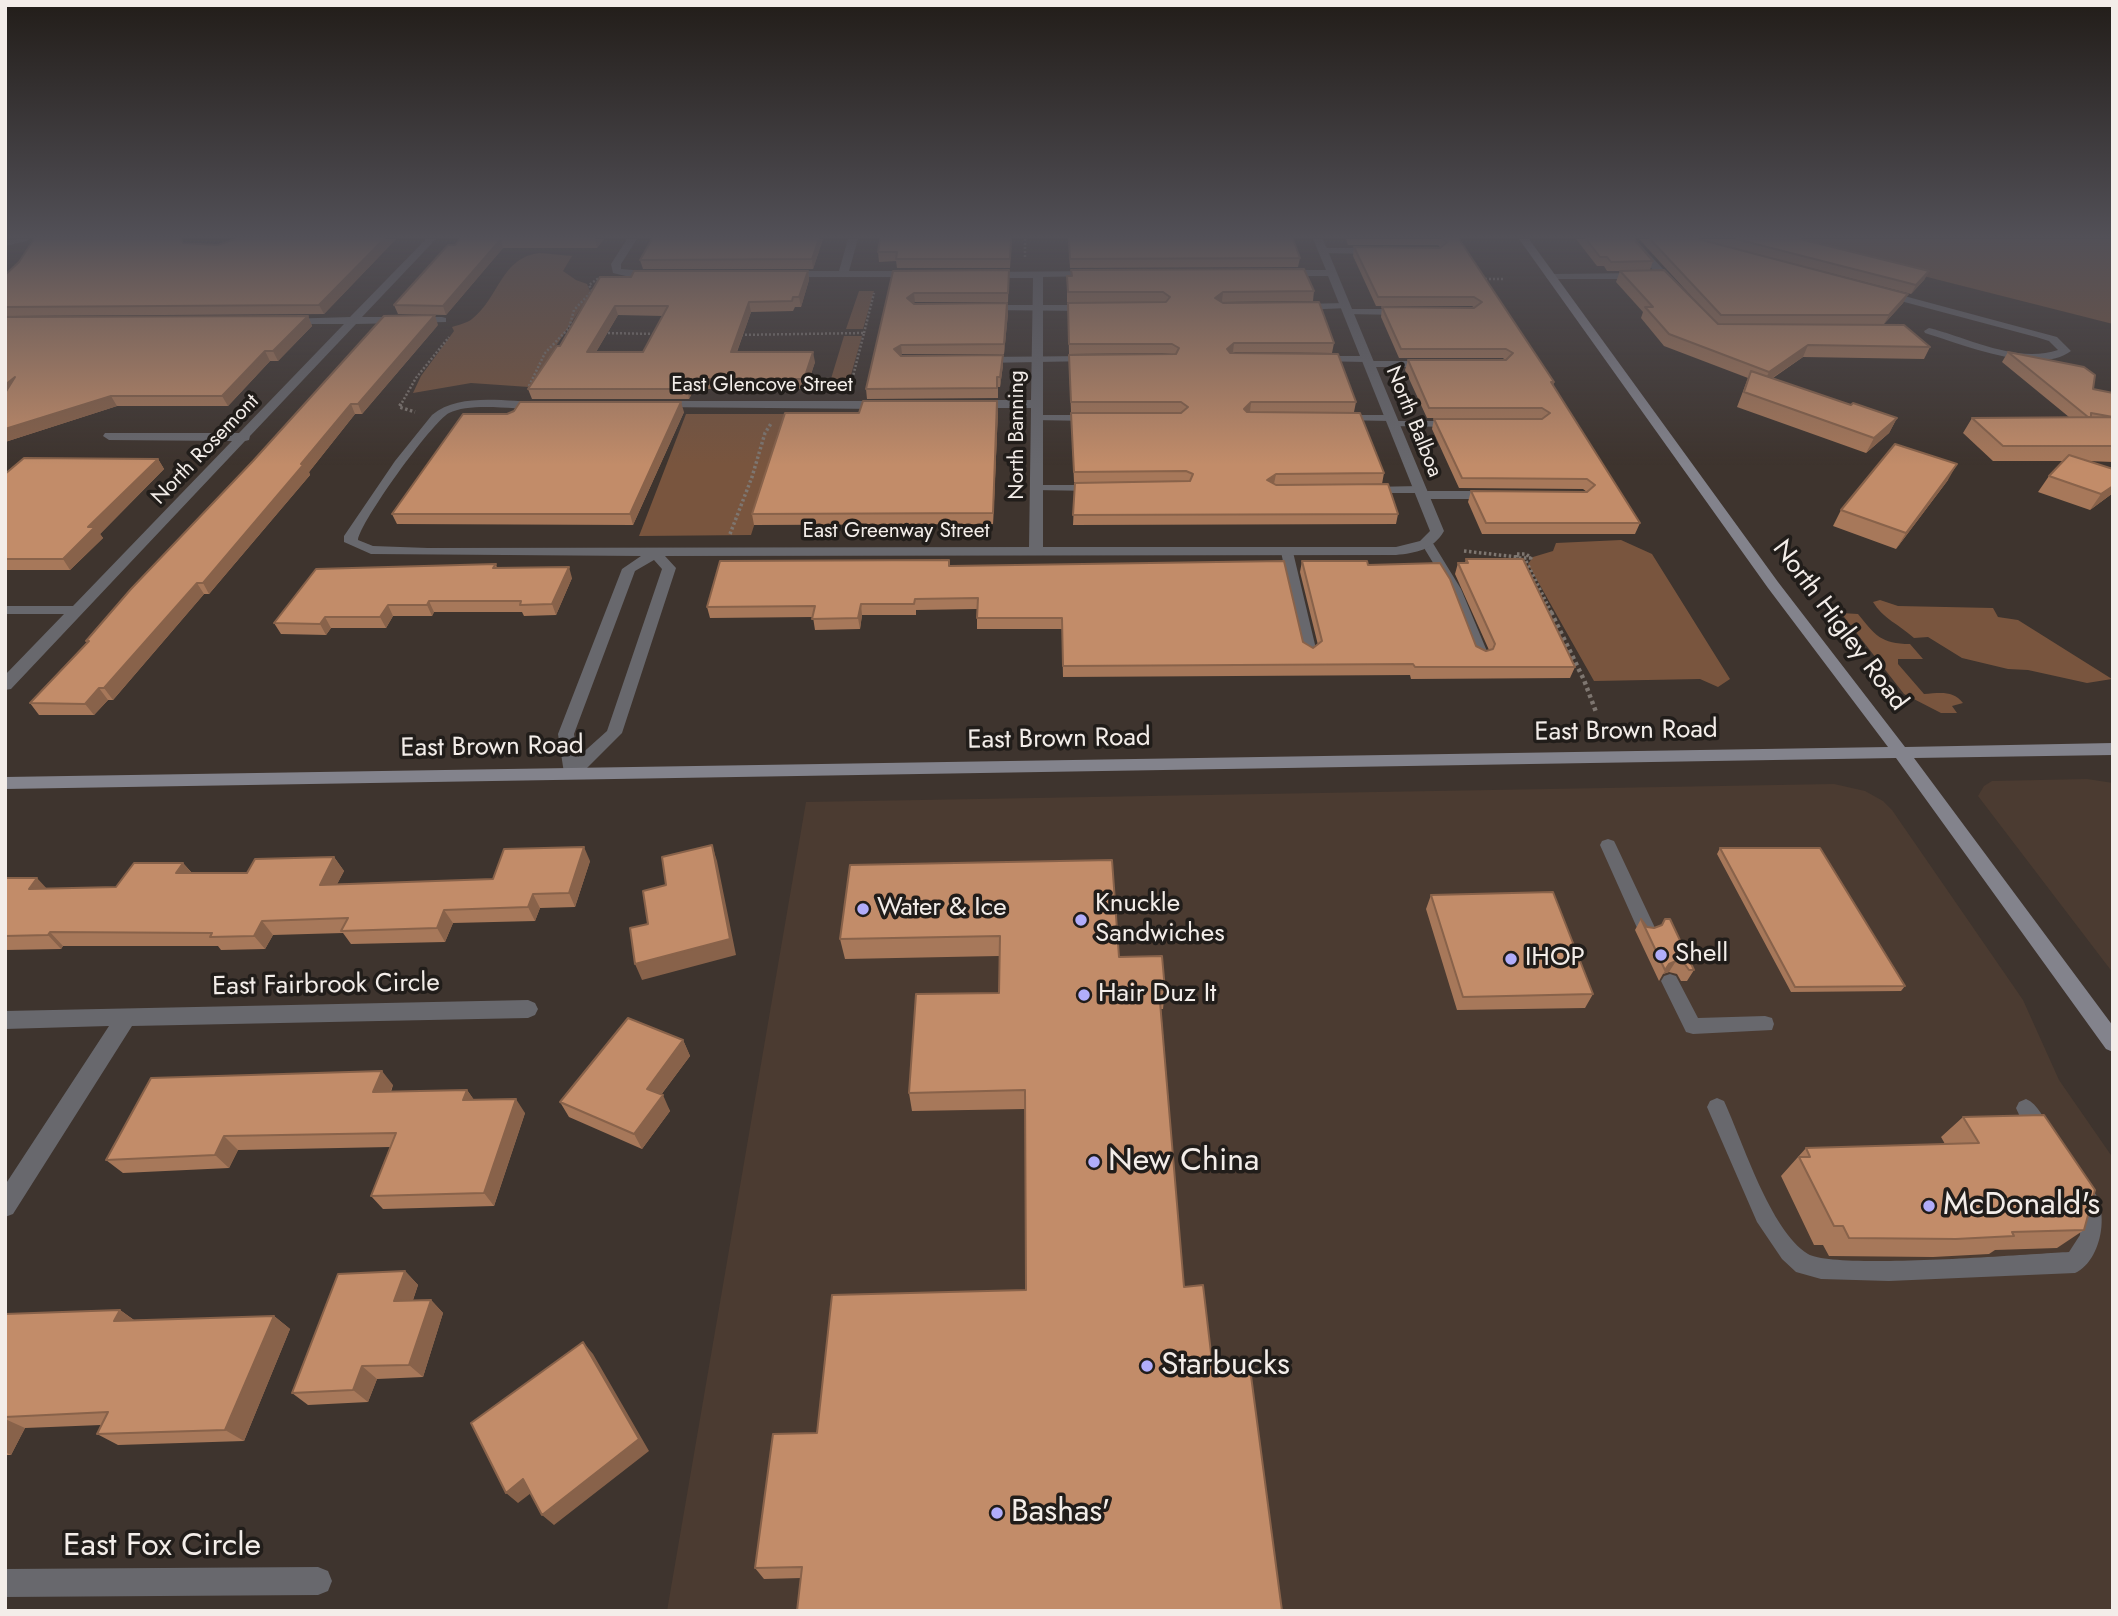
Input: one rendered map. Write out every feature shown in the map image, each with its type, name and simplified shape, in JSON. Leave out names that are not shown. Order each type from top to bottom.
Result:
[{"type":"main road","name":"North Higley Road","points":[[1578,314],[1773,585],[1902,754],[2113,1043]]},
{"type":"main road","name":"East Brown Road","points":[[5,783],[2113,749]]},
{"type":"street","name":"North Rosemont","points":[[5,685],[361,314]]},
{"type":"street","name":"North Banning","points":[[1036,553],[1038,314]]},
{"type":"street","name":"North Balboa","points":[[1349,314],[1437,531],[1430,542]]},
{"type":"street","points":[[1929,331],[1947,314]]},
{"type":"street","points":[[1916,331],[1929,331],[2000,353],[2057,356],[2066,351],[2053,339],[1963,314]]},
{"type":"street","points":[[271,321],[442,320]]},
{"type":"street","points":[[954,404],[1037,404]]},
{"type":"street","name":"East Glencove Street","points":[[652,405],[899,405]]},
{"type":"street","name":"East Greenway Street","points":[[555,406],[460,406],[445,410],[424,433],[357,526],[351,536],[351,542],[371,550],[416,552],[1036,553],[1396,551],[1419,548],[1430,542]]},
{"type":"street","points":[[109,436],[245,437]]},
{"type":"street","points":[[655,552],[669,568],[614,733],[572,773],[566,734],[629,569],[655,552]]},
{"type":"street","points":[[5,610],[77,610]]},
{"type":"street","name":"East Fairbrook Circle","points":[[5,1020],[528,1009]]},
{"type":"street","points":[[5,1206],[126,1018]]},
{"type":"street","name":"East Fox Circle","points":[[5,1583],[318,1581]]},
{"type":"lane","points":[[968,360],[1104,359]]},
{"type":"lane","points":[[1313,359],[1438,364]]},
{"type":"lane","points":[[1037,418],[1102,418]]},
{"type":"lane","points":[[1327,418],[1463,424]]},
{"type":"lane","points":[[1037,488],[1104,488]]},
{"type":"lane","points":[[1354,490],[1500,495]]},
{"type":"lane","points":[[1430,542],[1455,589],[1482,656]]},
{"type":"lane","points":[[1287,552],[1310,653]]},
{"type":"lane","points":[[1608,845],[1647,930]]},
{"type":"lane","points":[[1670,981],[1693,1027],[1765,1024]]},
{"type":"lane","points":[[1717,1107],[1773,1232],[1806,1265],[1852,1271],[2075,1262],[2090,1238],[2092,1209],[2070,1176]]},
{"type":"lane","points":[[2026,1108],[2055,1153]]},
{"type":"path","points":[[525,392],[545,353],[569,328],[573,314]]},
{"type":"path","points":[[848,396],[869,314]]},
{"type":"path","points":[[415,413],[399,407],[416,378],[453,332]]},
{"type":"path","points":[[726,334],[864,332]]},
{"type":"path","points":[[599,333],[660,334]]},
{"type":"path","points":[[562,336],[572,334]]},
{"type":"path","points":[[724,538],[728,538],[752,477],[765,433],[778,414]]},
{"type":"path","points":[[1464,551],[1517,557],[1526,561],[1584,680],[1596,712]]},
{"type":"shaded area","points":[[476,314],[577,314],[529,387],[471,383],[413,393],[421,376],[454,331],[452,327],[470,320]]},
{"type":"shaded area","points":[[851,314],[867,314],[863,329],[846,329]]},
{"type":"shaded area","points":[[2075,314],[2113,314],[2113,324]]},
{"type":"shaded area","points":[[844,336],[862,336],[849,382],[830,382]]},
{"type":"shaded area","points":[[686,414],[790,414],[751,535],[639,536]]},
{"type":"shaded area","points":[[1621,540],[1652,554],[1730,679],[1718,687],[1700,679],[1594,681],[1528,564],[1533,557],[1553,551],[1556,543]]},
{"type":"shaded area","points":[[1880,600],[1898,606],[1993,608],[1998,617],[2018,620],[2112,679],[2087,683],[1962,658],[1928,637],[1914,638],[1877,608],[1873,602]]},
{"type":"shaded area","points":[[1841,613],[1858,614],[1874,633],[1885,640],[1910,644],[1923,659],[1898,659],[1898,664],[1924,694],[1946,693],[1959,699],[1963,703],[1952,706],[1957,713],[1941,713],[1904,694]]},
{"type":"shaded area","points":[[2087,779],[2113,783],[2113,973],[1978,796],[1984,786],[1992,781]]},
{"type":"shaded area","points":[[1834,784],[1865,791],[1883,801],[1892,810],[2023,1000],[2059,1080],[2113,1158],[2113,1611],[667,1611],[806,802]]},
{"type":"building","points":[[578,314],[610,314],[587,352],[643,352],[663,314],[745,314],[731,352],[813,352],[804,379],[691,379],[687,389],[528,389],[557,346],[560,346]]},
{"type":"building","points":[[883,314],[1006,314],[1004,344],[901,345],[894,349],[901,356],[1003,355],[997,388],[866,389]]},
{"type":"building","points":[[1068,314],[1324,314],[1334,343],[1234,343],[1227,349],[1230,353],[1338,354],[1356,402],[1251,402],[1244,409],[1247,412],[1360,413],[1384,473],[1276,474],[1267,480],[1276,485],[1388,484],[1398,514],[1073,515],[1075,483],[1190,481],[1193,474],[1186,471],[1074,472],[1071,413],[1181,413],[1188,407],[1181,402],[1071,402],[1069,355],[1176,354],[1179,348],[1172,344],[1069,344]]},
{"type":"building","points":[[1385,314],[1509,314],[1554,382],[1551,382],[1640,523],[1486,523],[1471,491],[1587,492],[1595,485],[1587,479],[1462,478],[1434,419],[1542,419],[1550,413],[1542,408],[1429,408],[1408,360],[1506,360],[1513,353],[1506,349],[1401,349]]},
{"type":"building","points":[[1652,314],[1708,314],[1718,324],[1904,325],[1930,347],[1808,345],[1769,372],[1669,334]]},
{"type":"building","points":[[1720,314],[1890,314],[1889,315]]},
{"type":"building","points":[[435,315],[358,404],[351,404],[203,583],[197,583],[104,688],[99,688],[85,704],[30,703],[89,641],[86,641],[131,589],[253,461],[384,316]]},
{"type":"building","points":[[308,316],[273,351],[265,351],[222,396],[111,396],[5,429],[5,393],[15,377],[5,385],[5,317]]},
{"type":"building","points":[[2008,352],[2084,367],[2095,375],[2093,389],[2113,393],[2113,417],[2091,413],[2091,417],[2088,417]]},
{"type":"building","points":[[1751,371],[1897,418],[1874,438],[1744,392]]},
{"type":"building","points":[[863,401],[997,401],[993,513],[752,514],[785,413],[859,413]]},
{"type":"building","points":[[520,402],[681,402],[630,514],[392,514],[463,414],[507,414],[514,411]]},
{"type":"building","points":[[2113,417],[2113,446],[2003,446],[1972,418]]},
{"type":"building","points":[[1895,444],[1957,464],[1906,533],[1841,510]]},
{"type":"building","points":[[2069,455],[2113,469],[2113,486],[2101,494],[2049,476]]},
{"type":"building","points":[[24,458],[158,459],[88,527],[95,527],[63,559],[5,559],[5,474]]},
{"type":"building","points":[[1466,559],[1523,559],[1575,667],[1415,667],[1413,664],[1063,666],[1062,618],[977,618],[978,598],[915,599],[914,604],[861,604],[858,618],[812,619],[815,606],[707,607],[720,561],[949,560],[949,566],[1284,561],[1303,642],[1313,648],[1322,641],[1302,561],[1367,561],[1368,565],[1440,563],[1450,579],[1476,646],[1486,651],[1493,649],[1495,644],[1458,563],[1468,563]]},
{"type":"building","points":[[496,564],[493,568],[569,567],[552,604],[520,605],[521,601],[429,601],[427,605],[388,605],[380,617],[325,617],[320,624],[274,623],[316,569]]},
{"type":"building","points":[[712,845],[730,939],[635,964],[630,928],[648,924],[643,891],[666,885],[662,857]]},
{"type":"building","points":[[584,847],[569,893],[533,894],[528,907],[444,910],[437,928],[341,931],[348,918],[262,921],[254,936],[210,937],[212,933],[50,932],[48,935],[5,936],[5,878],[37,878],[29,889],[116,887],[134,863],[183,863],[176,873],[247,873],[255,859],[334,857],[320,885],[493,879],[504,849]]},
{"type":"building","name":"Shell","points":[[1720,848],[1820,848],[1905,986],[1795,987]]},
{"type":"building","points":[[1112,860],[1119,957],[1162,956],[1165,990],[1159,990],[1184,1287],[1203,1285],[1213,1370],[1250,1368],[1282,1611],[797,1611],[802,1567],[755,1568],[773,1434],[817,1433],[832,1295],[1026,1290],[1025,1090],[909,1093],[916,994],[999,993],[1000,936],[840,939],[850,865]]},
{"type":"building","name":"IHOP","points":[[1553,892],[1593,994],[1463,997],[1431,895]]},
{"type":"building","points":[[1641,919],[1647,927],[1654,928],[1662,925],[1665,919],[1670,919],[1694,970],[1689,970],[1684,963],[1676,961],[1669,964],[1665,970]]},
{"type":"building","points":[[628,1018],[683,1040],[647,1089],[663,1095],[634,1134],[560,1102]]},
{"type":"building","points":[[382,1071],[373,1092],[467,1090],[463,1100],[516,1099],[484,1193],[371,1196],[396,1133],[224,1136],[215,1155],[106,1160],[151,1078]]},
{"type":"building","name":"McDonald's","points":[[2044,1115],[2095,1190],[2084,1230],[2012,1232],[2014,1236],[1956,1239],[1849,1238],[1843,1226],[1834,1226],[1799,1157],[1810,1157],[1806,1148],[1979,1143],[1963,1117]]},
{"type":"building","points":[[405,1271],[394,1301],[431,1300],[409,1365],[362,1366],[353,1390],[292,1393],[338,1274]]},
{"type":"building","points":[[120,1310],[114,1321],[274,1316],[225,1430],[97,1434],[108,1412],[5,1417],[5,1314]]},
{"type":"building","points":[[583,1342],[639,1439],[542,1515],[523,1479],[506,1493],[471,1423]]},
{"type":"place","name":"Water & Ice","points":[[863,909]]},
{"type":"place","name":"Knuckle Sandwiches","points":[[1081,920]]},
{"type":"place","name":"Shell","points":[[1661,955]]},
{"type":"place","name":"IHOP","points":[[1511,959]]},
{"type":"place","name":"Hair Duz It","points":[[1084,995]]},
{"type":"place","name":"New China","points":[[1094,1162]]},
{"type":"place","name":"McDonald's","points":[[1929,1206]]},
{"type":"place","name":"Starbucks","points":[[1147,1366]]},
{"type":"place","name":"Bashas'","points":[[997,1513]]}]
